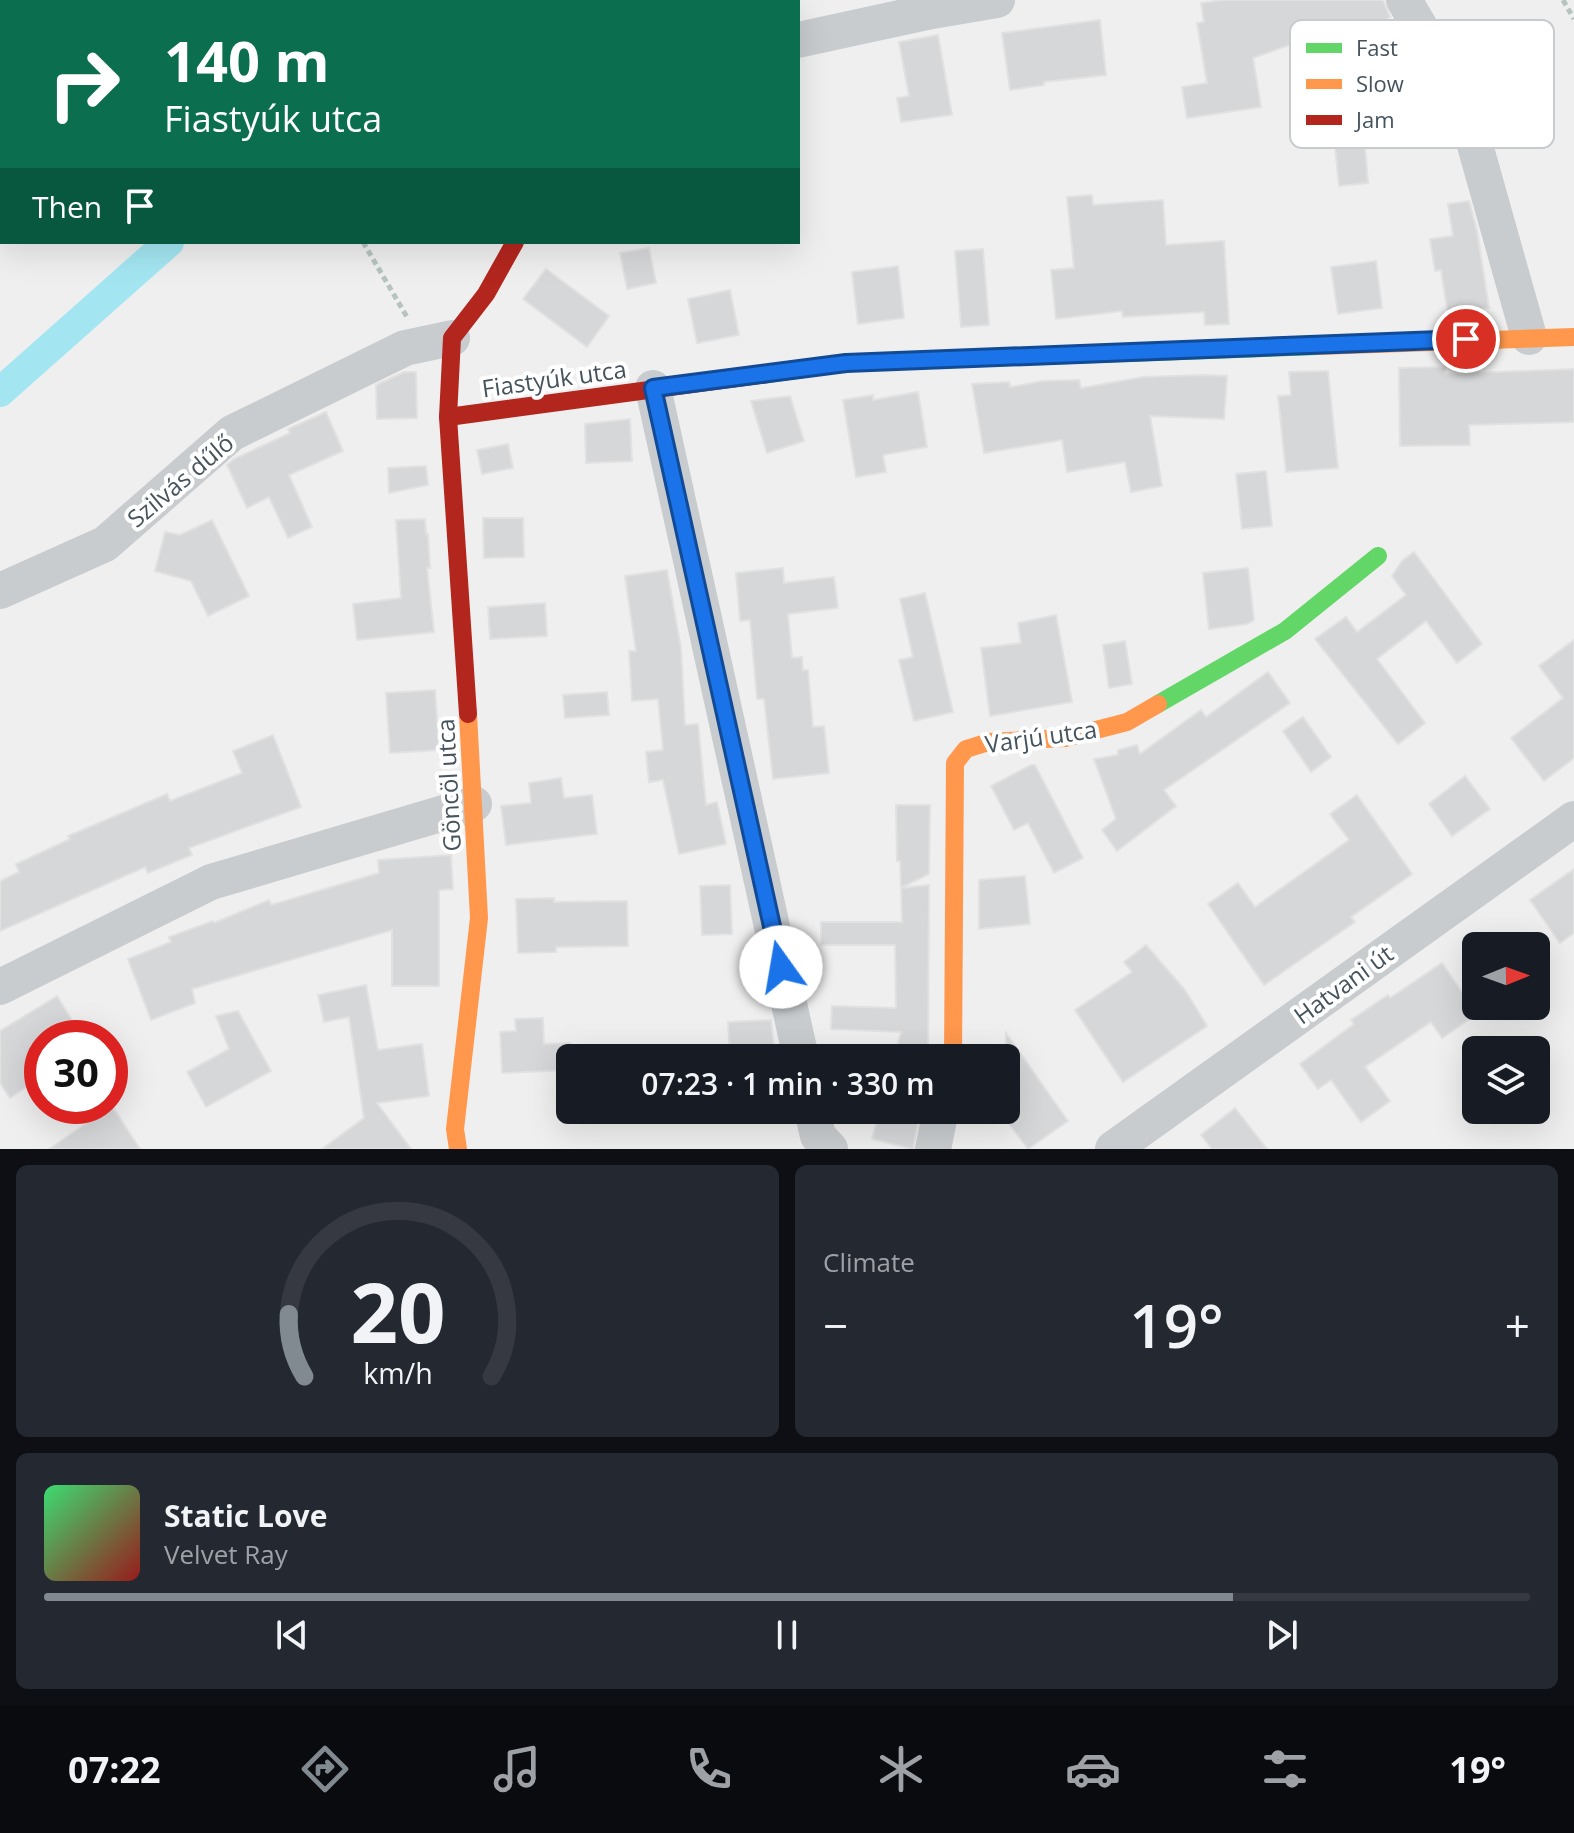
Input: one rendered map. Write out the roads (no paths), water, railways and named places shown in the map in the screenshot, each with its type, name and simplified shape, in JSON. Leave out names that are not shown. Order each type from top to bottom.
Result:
[{"type":"street","points":[[800,40],[997,0]]},
{"type":"street","points":[[1404,0],[1416,20]]},
{"type":"street","points":[[1476,148],[1529,337]]},
{"type":"street","points":[[452,338],[486,294],[514,244]]},
{"type":"street","name":"Fiastyúk utca","points":[[448,417],[846,363],[1574,337]]},
{"type":"street","name":"Göncöl utca","points":[[452,338],[448,417],[479,918],[455,1129],[458,1149]]},
{"type":"street","name":"Szilvás dűlő","points":[[0,591],[105,544],[232,433],[405,348],[452,338]]},
{"type":"street","points":[[653,388],[798,1044]]},
{"type":"street","name":"Varjú utca","points":[[953,1044],[955,763],[966,749],[989,742],[1065,738],[1127,722],[1285,631],[1378,556]]},
{"type":"street","points":[[0,987],[211,882],[474,804]]},
{"type":"street","name":"Hatvani út","points":[[1113,1149],[1574,819]]},
{"type":"street","points":[[815,1124],[818,1136],[830,1149]]},
{"type":"street","points":[[933,1149],[938,1124]]},
{"type":"waterway","points":[[0,392],[167,244]]}]
